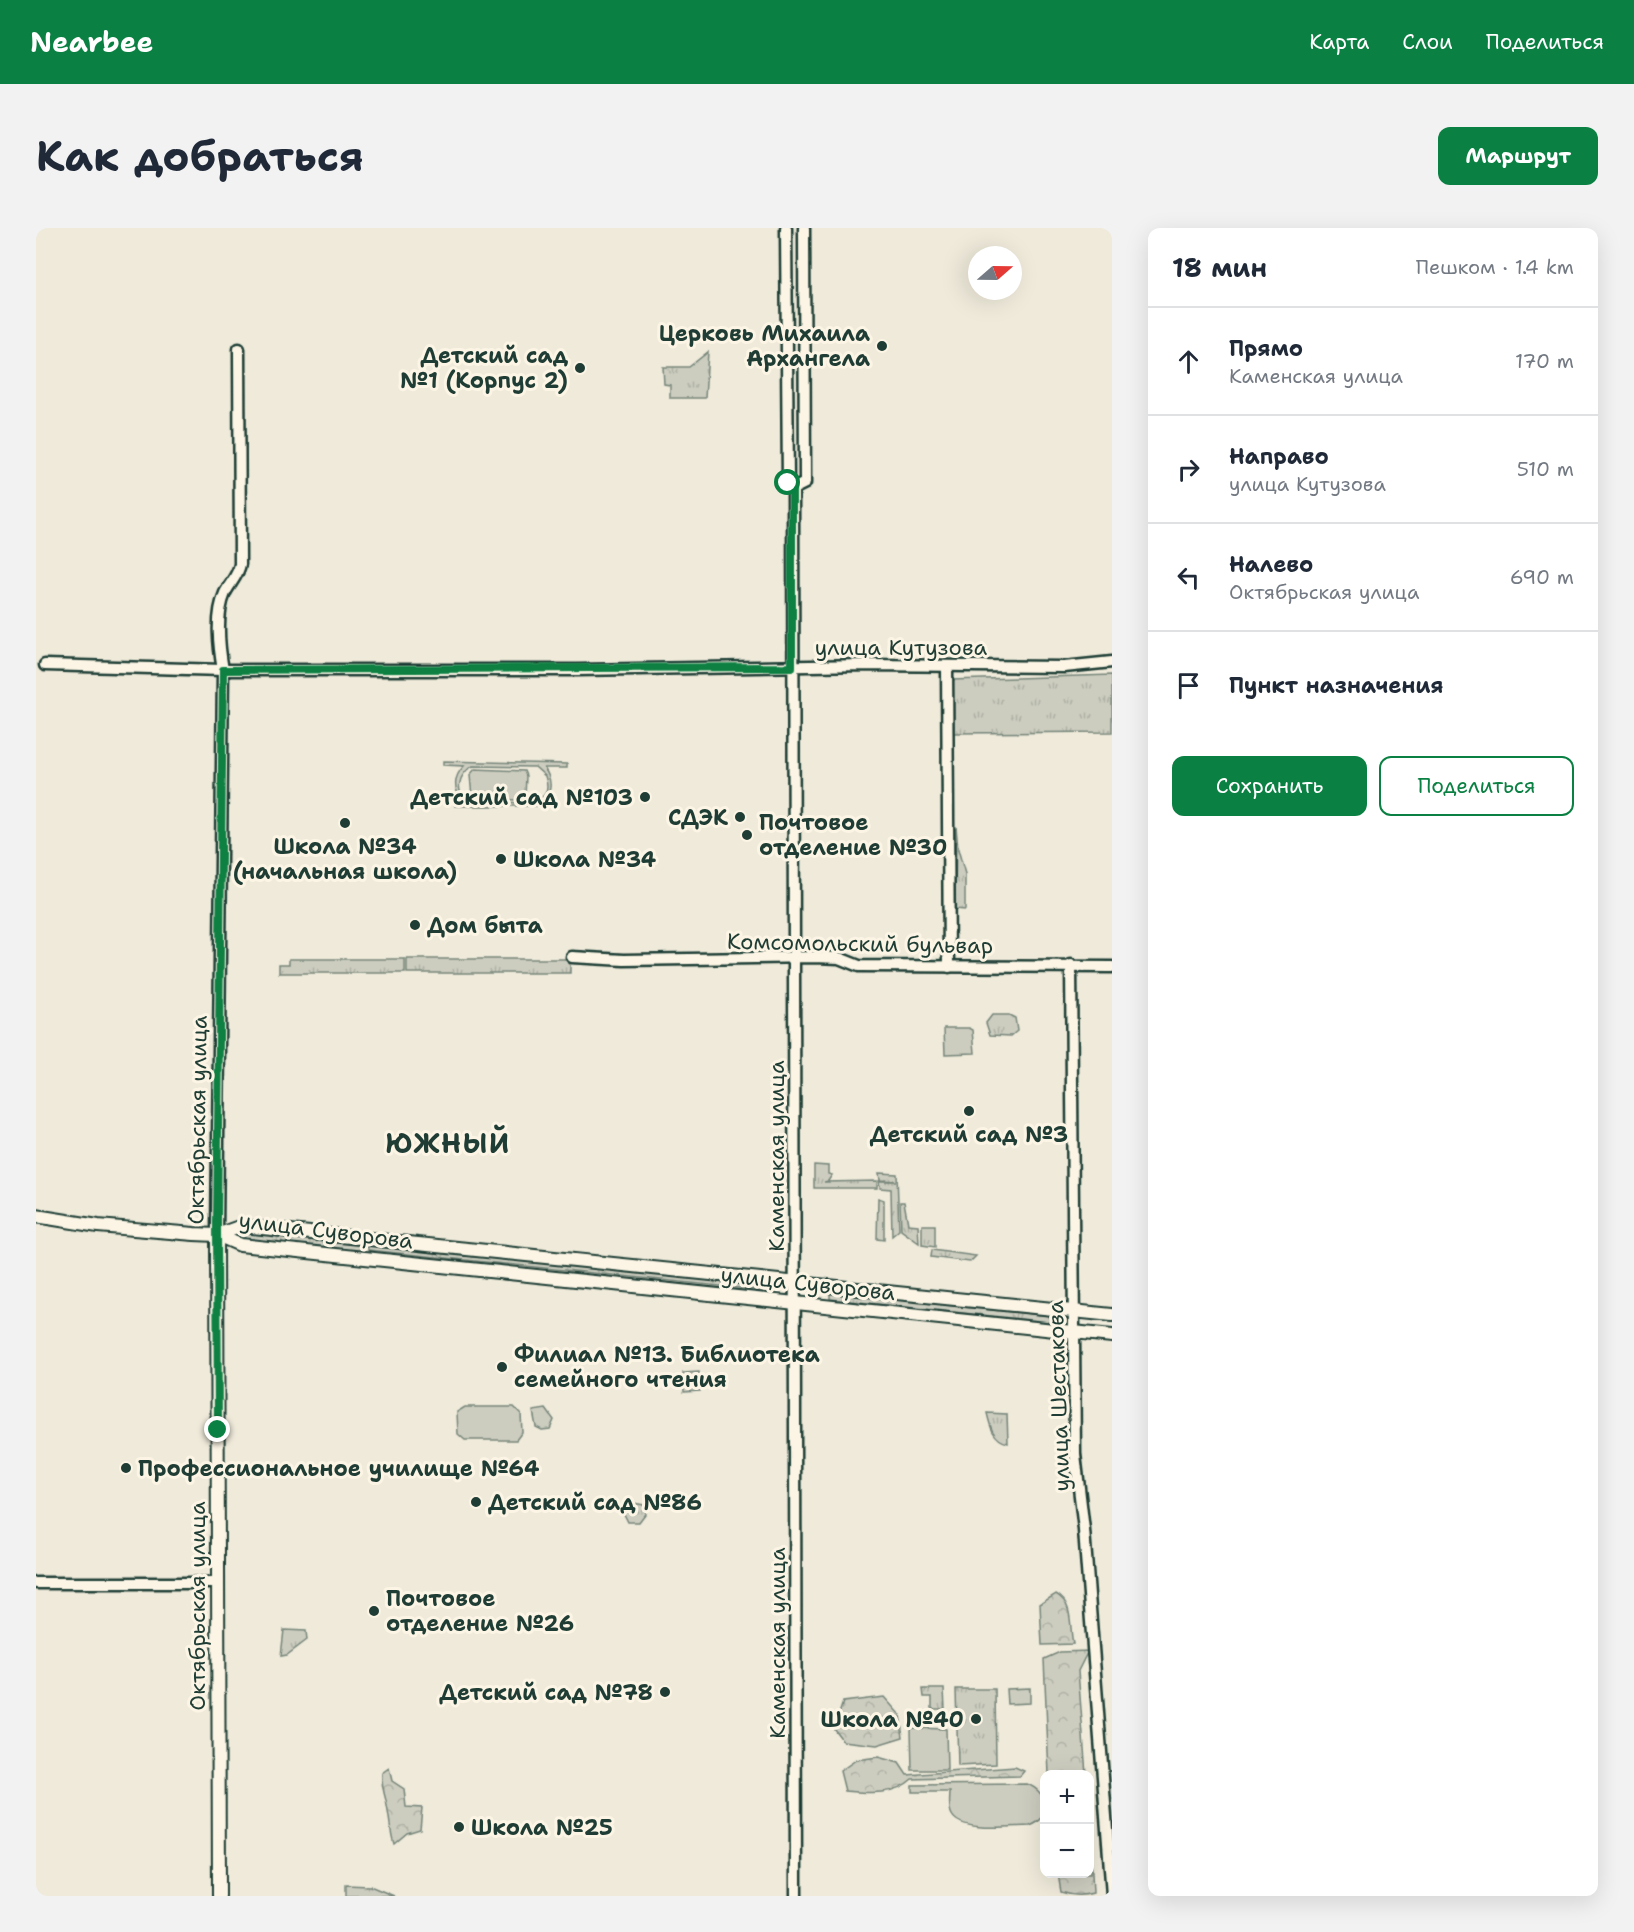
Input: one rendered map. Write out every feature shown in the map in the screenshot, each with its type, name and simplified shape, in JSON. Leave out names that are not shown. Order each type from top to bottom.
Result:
[{"type":"main road","points":[[36,1216],[98,1226],[217,1235]]},
{"type":"main road","name":"улица Суворова","points":[[217,1235],[242,1226],[1112,1315]]},
{"type":"main road","name":"улица Суворова","points":[[217,1235],[240,1245],[1112,1336]]},
{"type":"main road","name":"Октябрьская улица","points":[[217,1235],[219,1896]]},
{"type":"street","name":"Каменская улица","points":[[786,228],[788,483],[792,489],[796,1896]]},
{"type":"street","points":[[792,489],[805,483],[804,228]]},
{"type":"street","name":"Октябрьская улица","points":[[217,1235],[223,670],[220,644],[221,605],[240,564],[239,349]]},
{"type":"street","name":"улица Кутузова","points":[[45,665],[223,670],[1064,667],[1112,662]]},
{"type":"street","points":[[947,666],[949,967]]},
{"type":"street","name":"Комсомольский бульвар","points":[[572,957],[624,960],[794,957],[839,958],[859,966],[1071,965],[1112,967]]},
{"type":"street","name":"улица Шестакова","points":[[1071,965],[1075,1454],[1084,1530],[1112,1895]]},
{"type":"street","points":[[36,1583],[218,1583]]},
{"type":"green space","points":[[708,352],[705,398],[670,398],[670,385],[664,384],[663,367],[689,367]]},
{"type":"green space","points":[[1112,675],[1112,732],[950,733],[951,680]]},
{"type":"green space","points":[[443,761],[567,764],[567,768],[544,768],[550,789],[545,798],[536,806],[455,806],[455,802],[463,801],[457,792],[456,779],[464,766],[443,765]],"holes":[[[473,766],[535,767],[545,776],[547,786],[541,798],[534,801],[482,803],[474,802],[461,794],[461,778]]]},
{"type":"green space","points":[[475,769],[524,771],[526,776],[525,797],[520,800],[472,797],[470,775]]},
{"type":"green space","points":[[956,826],[958,849],[965,874],[965,910],[955,909]]},
{"type":"green space","points":[[289,959],[405,959],[405,973],[279,973],[279,964],[289,964]]},
{"type":"green space","points":[[407,959],[570,959],[570,973],[407,973]]},
{"type":"green space","points":[[992,1015],[1009,1015],[1015,1018],[1017,1031],[1011,1036],[990,1035],[986,1023]]},
{"type":"green space","points":[[944,1028],[973,1030],[975,1053],[945,1054]]},
{"type":"green space","points":[[814,1165],[828,1166],[828,1174],[832,1175],[828,1181],[824,1182],[877,1181],[877,1188],[814,1188]]},
{"type":"green space","points":[[879,1173],[897,1174],[899,1230],[892,1236],[891,1189],[880,1188],[879,1181],[896,1181],[880,1180]]},
{"type":"green space","points":[[878,1198],[884,1200],[884,1240],[877,1239]]},
{"type":"green space","points":[[900,1202],[904,1202],[908,1224],[918,1225],[919,1243],[901,1230]]},
{"type":"green space","points":[[922,1225],[935,1225],[935,1247],[922,1245]]},
{"type":"green space","points":[[246,1232],[363,1243],[362,1251],[244,1239]]},
{"type":"green space","points":[[368,1244],[759,1284],[759,1290],[368,1250]]},
{"type":"green space","points":[[932,1250],[976,1256],[970,1262],[931,1257]]},
{"type":"green space","points":[[830,1293],[1050,1316],[1050,1322],[830,1299]]},
{"type":"green space","points":[[699,1372],[700,1391],[684,1392],[683,1373]]},
{"type":"green space","points":[[465,1407],[514,1407],[521,1414],[522,1432],[516,1440],[465,1440],[458,1434],[457,1412]]},
{"type":"green space","points":[[546,1409],[554,1420],[550,1429],[542,1430],[536,1427],[533,1411]]},
{"type":"green space","points":[[987,1413],[1007,1414],[1008,1443],[996,1436]]},
{"type":"green space","points":[[633,1503],[644,1505],[645,1514],[639,1522],[628,1522],[623,1512]]},
{"type":"green space","points":[[1056,1594],[1062,1598],[1068,1609],[1073,1644],[1042,1645],[1040,1604]]},
{"type":"green space","points":[[284,1630],[306,1631],[307,1640],[287,1655],[281,1656]]},
{"type":"green space","points":[[1088,1651],[1078,1671],[1086,1770],[1049,1770],[1044,1659],[1060,1652]]},
{"type":"green space","points":[[1030,1688],[1030,1703],[1007,1704],[1006,1689]]},
{"type":"green space","points":[[923,1689],[944,1689],[945,1709],[932,1709],[932,1697],[924,1697]]},
{"type":"green space","points":[[956,1689],[995,1689],[996,1764],[958,1766]]},
{"type":"green space","points":[[884,1697],[900,1715],[903,1737],[877,1745],[843,1741],[834,1729],[843,1702]]},
{"type":"green space","points":[[911,1728],[946,1729],[947,1770],[912,1770]]},
{"type":"green space","points":[[878,1757],[899,1763],[907,1775],[1015,1767],[1024,1771],[1020,1776],[912,1779],[889,1791],[845,1791],[840,1771],[856,1760]]},
{"type":"green space","points":[[389,1768],[392,1781],[404,1789],[406,1807],[422,1808],[420,1829],[407,1833],[394,1844],[382,1783],[382,1773]]},
{"type":"green space","points":[[1027,1784],[1040,1793],[1040,1820],[1030,1826],[988,1827],[966,1824],[957,1821],[952,1815],[950,1792],[912,1792],[912,1785]]},
{"type":"green space","points":[[1059,1878],[1092,1878],[1093,1893],[1077,1895],[1061,1892]]},
{"type":"green space","points":[[346,1885],[370,1886],[394,1896],[346,1896]]},
{"type":"place","name":"Церковь Михаила Архангела","points":[[882,346]]},
{"type":"place","name":"Детский сад №1 (Корпус 2)","points":[[580,368]]},
{"type":"place","name":"Детский сад №103","points":[[645,797]]},
{"type":"place","name":"СДЭК","points":[[740,817]]},
{"type":"place","name":"Школа №34 (начальная школа)","points":[[345,823]]},
{"type":"place","name":"Почтовое отделение №30","points":[[747,835]]},
{"type":"place","name":"Школа №34","points":[[501,859]]},
{"type":"place","name":"Дом быта","points":[[415,925]]},
{"type":"place","name":"Детский сад №3","points":[[969,1111]]},
{"type":"place","name":"Филиал №13. Библиотека семейного чтения","points":[[502,1367]]},
{"type":"place","name":"Профессиональное училище №64","points":[[126,1468]]},
{"type":"place","name":"Детский сад №86","points":[[476,1502]]},
{"type":"place","name":"Почтовое отделение №26","points":[[374,1611]]},
{"type":"place","name":"Детский сад №78","points":[[665,1692]]},
{"type":"place","name":"Школа №40","points":[[976,1719]]},
{"type":"place","name":"Школа №25","points":[[459,1827]]},
{"type":"district","name":"ЮЖНЫЙ","points":[[448,1143]]},
{"type":"route","points":[[218,1430],[217,1223],[223,670],[578,670],[792,667],[793,530],[792,489],[788,483]]}]
